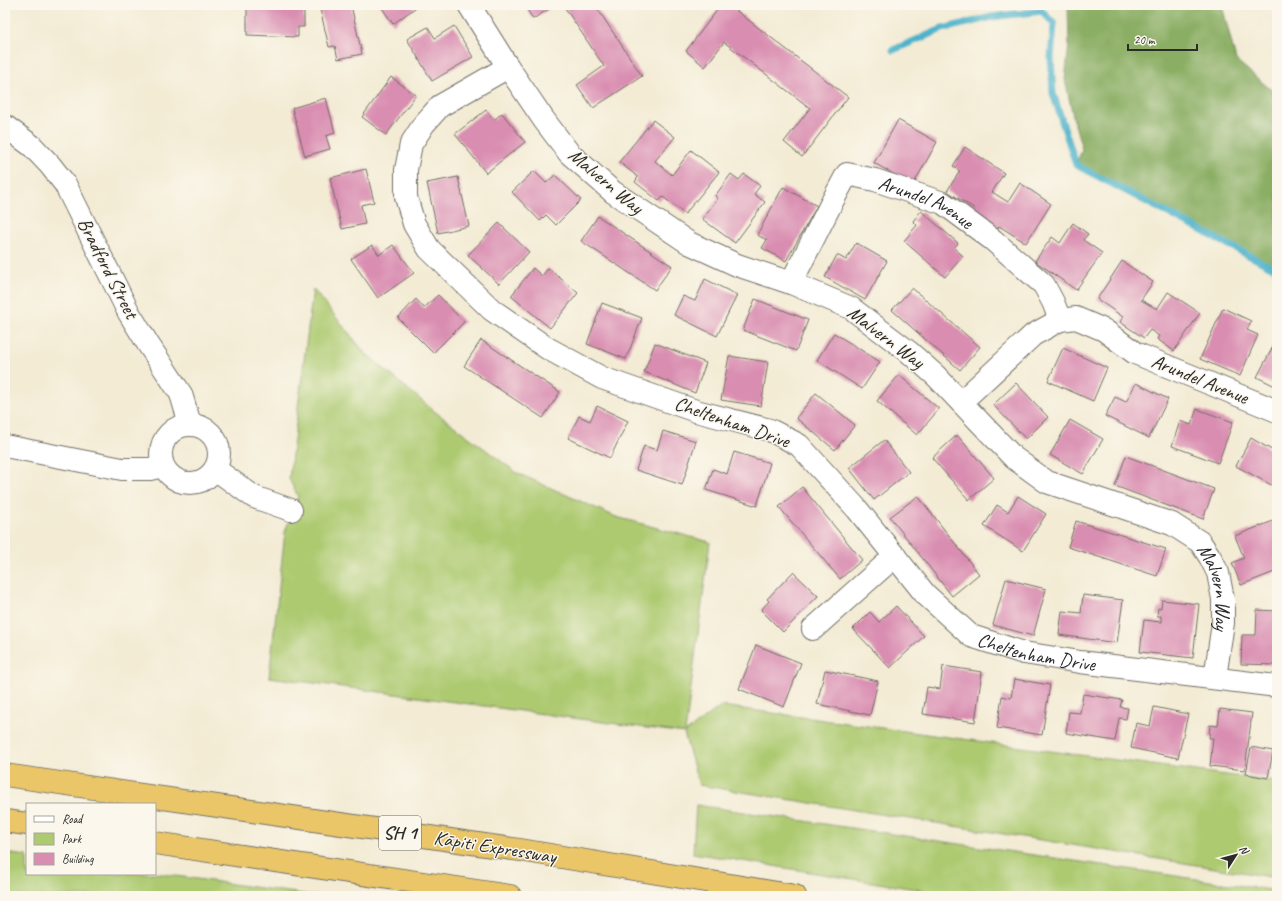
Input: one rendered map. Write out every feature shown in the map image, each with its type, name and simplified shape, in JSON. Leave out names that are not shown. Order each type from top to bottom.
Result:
[{"type":"highway","name":"Kāpiti Expressway","points":[[5,775],[520,850],[795,896]]},
{"type":"highway","points":[[5,821],[26,824]]},
{"type":"highway","name":"SH 1","points":[[156,843],[510,896]]},
{"type":"street","name":"Malvern Way","points":[[468,5],[544,120],[569,153],[613,192],[689,243],[738,265],[851,308],[931,371],[1014,458],[1047,482],[1172,524],[1200,542],[1218,573],[1223,599],[1222,623],[1215,678]]},
{"type":"street","name":"Cheltenham Drive","points":[[508,67],[440,106],[424,124],[411,144],[406,170],[406,197],[414,224],[429,249],[492,310],[546,348],[602,378],[696,411],[770,430],[799,445],[857,509],[925,594],[971,636],[1024,653],[1080,662],[1277,686]]},
{"type":"street","name":"Bradford Street","points":[[5,126],[32,146],[50,164],[65,184],[129,313],[181,394],[190,424]]},
{"type":"street","name":"Arundel Avenue","points":[[791,284],[847,174],[875,180],[943,203],[993,240],[1044,285],[1060,320]]},
{"type":"street","name":"Arundel Avenue","points":[[961,402],[1034,335],[1060,320],[1076,318],[1104,330],[1135,353],[1277,411]]},
{"type":"street","points":[[190,424],[200,426],[209,432],[216,440],[219,449],[219,460],[215,469],[207,478],[197,483],[186,484],[175,480],[166,473],[162,466],[160,452],[163,441],[170,432],[179,426],[190,424]]},
{"type":"street","points":[[5,446],[122,469],[150,470],[162,466]]},
{"type":"street","points":[[215,469],[254,497],[291,510]]},
{"type":"street","points":[[813,629],[895,556]]},
{"type":"green space","points":[[1068,5],[1222,5],[1236,60],[1277,95],[1277,270],[1076,165],[1082,149],[1065,79],[1069,45]]},
{"type":"green space","points":[[313,289],[365,353],[434,411],[517,473],[616,517],[710,542],[685,733],[721,706],[1277,782],[1277,878],[699,785],[684,733],[269,677],[285,532],[298,496],[289,479]]},
{"type":"green space","points":[[696,805],[1277,891],[1277,896],[958,896],[693,853]]},
{"type":"green space","points":[[5,853],[26,856],[26,875],[156,875],[156,873],[316,896],[5,896]]},
{"type":"building","points":[[247,5],[299,5],[299,7],[304,7],[304,27],[298,27],[298,37],[247,35]]},
{"type":"building","points":[[319,5],[351,5],[362,54],[338,59],[335,46],[329,47]]},
{"type":"building","points":[[380,5],[419,5],[393,24]]},
{"type":"building","points":[[524,5],[555,5],[533,19]]},
{"type":"building","points":[[563,5],[595,5],[642,76],[593,108],[577,85],[604,66]]},
{"type":"building","points":[[721,5],[729,5],[848,97],[802,157],[784,142],[810,108],[724,42],[705,67],[686,51]]},
{"type":"building","points":[[454,26],[473,57],[432,81],[407,39],[428,27],[435,38]]},
{"type":"building","points":[[391,77],[416,95],[386,135],[362,117]]},
{"type":"building","points":[[326,98],[335,133],[326,136],[330,149],[305,156],[292,108]]},
{"type":"building","points":[[486,110],[494,120],[502,113],[525,142],[486,173],[455,134]]},
{"type":"building","points":[[653,120],[675,137],[655,161],[672,175],[691,150],[719,172],[685,214],[663,197],[659,201],[635,182],[638,177],[619,162]]},
{"type":"building","points":[[898,120],[937,142],[913,185],[874,163]]},
{"type":"building","points":[[965,147],[1004,173],[992,192],[1008,202],[1020,183],[1051,204],[1026,243],[999,226],[996,230],[972,214],[975,209],[947,191],[960,171],[953,166]]},
{"type":"building","points":[[366,169],[374,202],[361,205],[365,224],[342,229],[330,178]]},
{"type":"building","points":[[534,171],[546,183],[555,175],[581,200],[556,225],[546,215],[540,221],[512,192]]},
{"type":"building","points":[[731,174],[739,180],[744,174],[760,186],[754,194],[765,202],[735,243],[702,219],[718,198],[715,196]]},
{"type":"building","points":[[458,177],[469,226],[438,233],[427,183]]},
{"type":"building","points":[[783,187],[817,206],[786,261],[762,248],[767,240],[757,235]]},
{"type":"building","points":[[921,211],[958,243],[954,248],[963,256],[945,277],[904,241],[917,225],[913,221]]},
{"type":"building","points":[[598,216],[672,266],[655,290],[581,241]]},
{"type":"building","points":[[499,223],[529,252],[499,284],[468,255]]},
{"type":"building","points":[[1073,223],[1088,234],[1083,240],[1102,253],[1076,290],[1035,261],[1052,237],[1060,243]]},
{"type":"building","points":[[856,243],[887,261],[865,300],[825,277],[837,255],[846,260]]},
{"type":"building","points":[[372,245],[379,255],[393,245],[414,273],[378,298],[351,259]]},
{"type":"building","points":[[1122,261],[1153,282],[1141,300],[1157,309],[1168,292],[1200,313],[1174,351],[1157,339],[1159,336],[1150,330],[1144,338],[1120,322],[1123,317],[1097,299]]},
{"type":"building","points":[[533,268],[542,276],[548,268],[578,293],[550,328],[511,296]]},
{"type":"building","points":[[705,279],[737,295],[717,336],[674,315],[683,296],[695,301]]},
{"type":"building","points":[[912,288],[980,347],[960,370],[892,310]]},
{"type":"building","points":[[438,295],[464,322],[433,353],[398,318],[416,299],[424,308]]},
{"type":"building","points":[[755,299],[808,320],[796,351],[743,330]]},
{"type":"building","points":[[602,303],[642,318],[626,359],[587,344]]},
{"type":"building","points":[[1223,308],[1251,321],[1247,330],[1258,335],[1240,376],[1200,359]]},
{"type":"building","points":[[834,333],[880,362],[862,389],[817,360]]},
{"type":"building","points":[[1277,339],[1277,387],[1257,377]]},
{"type":"building","points":[[481,340],[560,392],[543,418],[464,366]]},
{"type":"building","points":[[655,343],[706,363],[695,393],[644,372]]},
{"type":"building","points":[[1063,348],[1107,368],[1093,401],[1048,381]]},
{"type":"building","points":[[729,356],[768,362],[761,406],[721,400]]},
{"type":"building","points":[[899,375],[939,409],[917,435],[877,401]]},
{"type":"building","points":[[1016,383],[1048,417],[1026,439],[993,405]]},
{"type":"building","points":[[1136,383],[1168,399],[1149,438],[1105,416],[1115,397],[1126,402]]},
{"type":"building","points":[[816,393],[855,425],[835,450],[796,418]]},
{"type":"building","points":[[597,406],[628,421],[610,458],[568,438],[579,416],[590,421]]},
{"type":"building","points":[[1197,409],[1233,422],[1218,463],[1172,446],[1180,421],[1191,425]]},
{"type":"building","points":[[1070,420],[1103,439],[1083,474],[1050,455]]},
{"type":"building","points":[[663,431],[696,441],[682,485],[636,470],[644,446],[657,450]]},
{"type":"building","points":[[957,435],[994,478],[969,500],[932,458]]},
{"type":"building","points":[[1251,438],[1277,453],[1277,488],[1236,466]]},
{"type":"building","points":[[884,440],[909,472],[874,500],[849,468]]},
{"type":"building","points":[[734,452],[770,463],[757,506],[706,490],[713,469],[727,474]]},
{"type":"building","points":[[1126,456],[1214,489],[1203,519],[1115,486]]},
{"type":"building","points":[[802,487],[862,560],[840,579],[779,507]]},
{"type":"building","points":[[918,496],[979,574],[952,596],[890,517]]},
{"type":"building","points":[[1018,496],[1046,514],[1023,551],[984,526],[997,505],[1008,512]]},
{"type":"building","points":[[1076,521],[1166,549],[1157,576],[1068,547]]},
{"type":"building","points":[[1273,521],[1277,531],[1277,571],[1241,585],[1232,563],[1244,558],[1235,536]]},
{"type":"building","points":[[793,572],[818,596],[783,632],[761,610],[769,601],[767,599]]},
{"type":"building","points":[[1006,579],[1046,589],[1033,636],[993,625]]},
{"type":"building","points":[[1083,595],[1123,600],[1117,643],[1059,635],[1062,611],[1081,613]]},
{"type":"building","points":[[1162,600],[1199,604],[1193,658],[1140,652],[1144,620],[1161,622],[1161,616],[1157,616],[1158,608],[1161,608]]},
{"type":"building","points":[[896,606],[924,636],[890,668],[853,629],[870,612],[879,622]]},
{"type":"building","points":[[1257,610],[1277,611],[1277,665],[1241,664],[1242,635],[1256,635]]},
{"type":"building","points":[[756,645],[801,663],[784,707],[739,689]]},
{"type":"building","points":[[943,666],[982,672],[975,722],[923,714],[927,687],[940,689]]},
{"type":"building","points":[[825,670],[878,681],[870,715],[817,704]]},
{"type":"building","points":[[1014,679],[1050,685],[1042,735],[997,728],[1002,696],[1011,698]]},
{"type":"building","points":[[1083,694],[1122,700],[1120,707],[1128,708],[1126,719],[1119,718],[1115,741],[1066,733],[1069,712],[1080,713]]},
{"type":"building","points":[[1154,707],[1188,714],[1178,758],[1131,748],[1136,723],[1150,726]]},
{"type":"building","points":[[1220,709],[1252,713],[1245,770],[1210,766],[1213,738],[1209,738],[1210,725],[1218,726]]},
{"type":"building","points":[[1251,747],[1273,751],[1268,778],[1246,774]]},
{"type":"waterway","points":[[893,50],[942,29],[992,17],[1042,11],[1054,24],[1051,58],[1053,93],[1076,165],[1277,270]]}]
